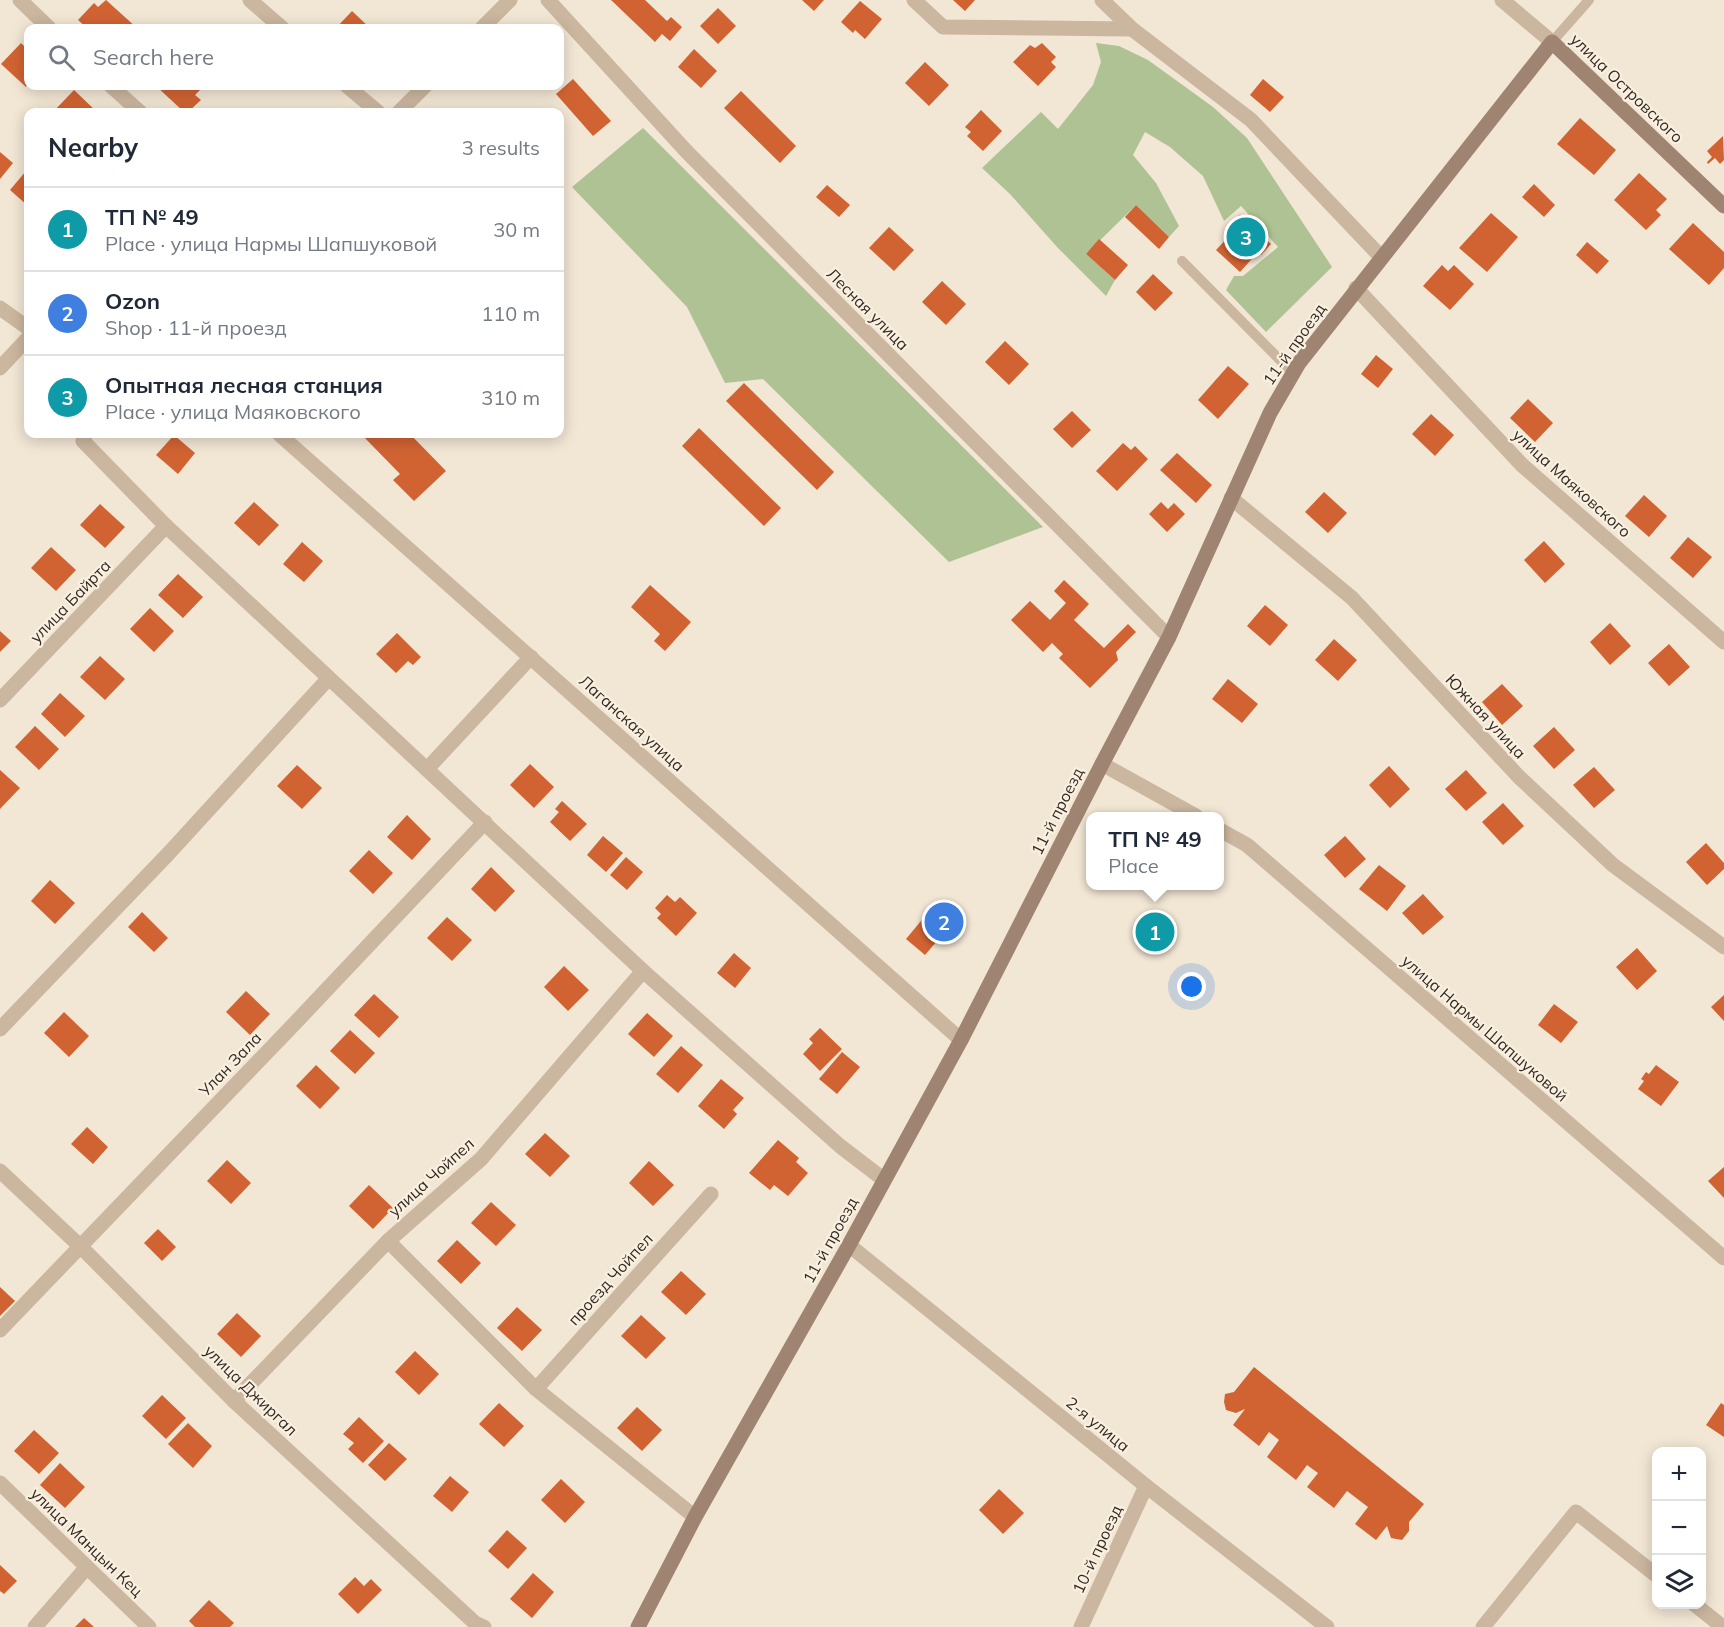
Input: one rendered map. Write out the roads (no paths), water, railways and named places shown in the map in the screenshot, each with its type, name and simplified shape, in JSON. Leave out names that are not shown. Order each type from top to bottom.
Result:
[{"type":"street","points":[[20,0],[45,24]]},
{"type":"street","points":[[250,0],[277,24]]},
{"type":"street","points":[[486,24],[510,0]]},
{"type":"street","name":"Лесная улица","points":[[548,0],[687,152],[1169,637]]},
{"type":"street","points":[[914,0],[943,27],[1132,28]]},
{"type":"street","points":[[1102,0],[1132,28],[1251,120],[1381,257]]},
{"type":"street","name":"улица Островского","points":[[1502,0],[1552,42],[1724,206]]},
{"type":"street","name":"11-й проезд","points":[[638,1627],[695,1517],[962,1040],[1169,637],[1270,413],[1293,373],[1356,288],[1552,42]]},
{"type":"street","points":[[115,90],[136,108]]},
{"type":"street","points":[[352,90],[373,108]]},
{"type":"street","points":[[403,108],[422,90]]},
{"type":"street","name":"улица Маяковского","points":[[1356,288],[1522,465],[1724,642]]},
{"type":"street","points":[[0,308],[24,325]]},
{"type":"street","points":[[0,368],[24,342]]},
{"type":"street","points":[[84,438],[83,441],[166,526],[643,971],[840,1146],[883,1179]]},
{"type":"street","name":"Лаганская улица","points":[[284,438],[962,1040]]},
{"type":"street","name":"Южная улица","points":[[1231,498],[1352,598],[1519,777],[1613,865],[1724,946]]},
{"type":"street","name":"улица Байрта","points":[[0,700],[166,526]]},
{"type":"street","points":[[427,769],[531,657]]},
{"type":"street","points":[[0,1029],[169,853],[328,678]]},
{"type":"street","points":[[1102,764],[1189,812]]},
{"type":"street","name":"Улан Зала","points":[[0,1330],[485,822]]},
{"type":"street","name":"улица Нармы Шапшуковой","points":[[1224,832],[1247,845],[1724,1258]]},
{"type":"street","name":"улица Чойпел","points":[[234,1401],[388,1241],[481,1159],[643,971]]},
{"type":"street","name":"улица Джиргал","points":[[0,1171],[80,1246],[234,1401],[475,1623],[484,1627]]},
{"type":"street","name":"проезд Чойпел","points":[[536,1389],[711,1194]]},
{"type":"street","points":[[388,1241],[536,1389],[695,1517]]},
{"type":"street","name":"2-я улица","points":[[849,1245],[1146,1486],[1327,1627]]},
{"type":"street","name":"улица Манцын Кец","points":[[0,1483],[149,1627]]},
{"type":"street","name":"10-й проезд","points":[[1081,1627],[1146,1486]]},
{"type":"street","points":[[1483,1627],[1576,1512],[1652,1572]]},
{"type":"street","points":[[34,1627],[87,1567]]},
{"type":"street","points":[[1699,1609],[1723,1627]]},
{"type":"lane","points":[[1552,42],[1589,0]]},
{"type":"lane","points":[[1182,261],[1293,373]]},
{"type":"place","name":"Опытная лесная станция","points":[[1246,237]]},
{"type":"place","name":"Ozon","points":[[944,922]]},
{"type":"place","name":"ТП № 49","points":[[1155,932]]}]
